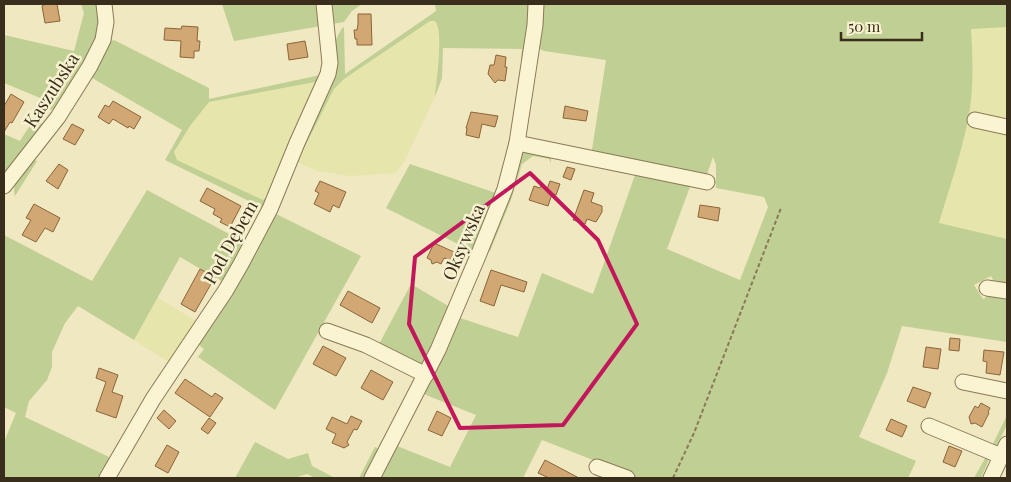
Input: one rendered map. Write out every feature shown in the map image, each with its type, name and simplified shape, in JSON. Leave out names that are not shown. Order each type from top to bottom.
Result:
[{"type":"street","name":"Kaszubska","points":[[4,186],[52,125],[90,66],[103,40],[105,30],[104,4]]},
{"type":"street","name":"Pod Dębem","points":[[107,478],[152,399],[226,290],[270,209],[328,74],[330,63],[324,4]]},
{"type":"street","name":"Oksywska","points":[[372,478],[426,375],[497,210],[517,144],[532,48],[536,4]]},
{"type":"street","points":[[975,120],[1007,127]]},
{"type":"street","points":[[517,144],[707,182]]},
{"type":"street","points":[[987,288],[1007,291]]},
{"type":"street","points":[[327,331],[366,345],[426,375]]},
{"type":"street","points":[[963,382],[1007,391]]},
{"type":"street","points":[[929,426],[1004,450],[991,478]]},
{"type":"street","points":[[597,467],[627,478]]},
{"type":"path","points":[[673,478],[694,433],[781,208]]},
{"type":"highlighted area","points":[[530,173],[598,240],[637,324],[563,425],[460,428],[409,324],[415,257]]},
{"type":"green space","points":[[81,4],[101,4],[100,39],[56,108],[51,110],[41,108],[45,100],[4,83],[4,35],[74,51],[84,13]]},
{"type":"green space","points":[[222,4],[320,4],[321,26],[234,41]]},
{"type":"green space","points":[[326,4],[362,4],[352,11],[344,22],[333,24]]},
{"type":"green space","points":[[435,4],[533,4],[527,58],[521,60],[522,49],[443,48],[442,78],[435,97],[439,35],[435,21],[430,21],[344,79],[334,89],[297,162],[335,41],[342,28],[344,27],[345,74],[436,11]]},
{"type":"green space","points":[[539,4],[1007,4],[1007,27],[971,29],[972,74],[970,109],[962,146],[939,223],[1007,239],[1007,288],[996,286],[991,276],[974,285],[983,299],[994,293],[1007,295],[1007,342],[902,326],[887,373],[859,437],[916,461],[908,478],[637,478],[542,440],[523,478],[377,478],[394,447],[397,446],[450,467],[476,415],[426,395],[423,392],[457,317],[518,337],[542,273],[593,294],[635,175],[691,184],[667,249],[740,280],[768,207],[764,197],[716,188],[716,165],[713,157],[706,177],[591,156],[606,60],[544,51],[536,47]]},
{"type":"green space","points":[[430,21],[435,21],[437,24],[439,47],[435,97],[404,162],[396,173],[350,176],[318,171],[297,162],[334,89],[344,79]]},
{"type":"green space","points":[[1007,27],[1007,239],[939,224],[968,119],[973,70],[971,28]]},
{"type":"green space","points":[[114,40],[209,88],[209,99],[325,74],[319,87],[315,82],[209,102],[190,126],[174,152],[177,160],[263,200],[268,196],[263,208],[165,160],[182,130],[87,75],[109,42]]},
{"type":"green space","points":[[315,82],[319,87],[268,196],[263,200],[177,160],[174,153],[190,126],[209,102]]},
{"type":"green space","points":[[36,116],[40,119],[42,126],[4,180],[4,134],[20,141]]},
{"type":"green space","points":[[509,151],[511,152],[499,196],[475,256],[471,256],[472,251],[386,208],[410,164],[496,193]]},
{"type":"green space","points":[[529,151],[551,157],[551,163],[549,159],[533,156],[522,164],[511,200],[490,251],[484,249],[520,155]]},
{"type":"green space","points":[[32,160],[37,161],[15,196],[14,191],[17,181]]},
{"type":"green space","points":[[147,190],[244,242],[225,283],[180,257],[134,340],[78,306],[65,323],[52,352],[52,367],[47,380],[29,401],[25,417],[109,457],[111,461],[102,478],[4,478],[4,442],[16,413],[4,407],[4,235],[92,281]]},
{"type":"green space","points":[[272,212],[361,256],[275,410],[198,357],[204,349],[195,342]]},
{"type":"green space","points":[[411,284],[450,307],[425,369],[378,346]]},
{"type":"green space","points":[[157,297],[199,323],[172,364],[134,340]]},
{"type":"green space","points":[[1007,415],[1007,425],[995,449],[991,448]]},
{"type":"green space","points":[[255,442],[288,459],[308,453],[312,466],[335,478],[315,478],[307,474],[294,478],[235,478]]},
{"type":"green space","points":[[375,447],[384,451],[370,478],[359,478]]},
{"type":"green space","points":[[987,455],[990,457],[981,478],[974,478]]},
{"type":"building","points":[[44,4],[57,4],[60,21],[45,23],[42,6]]},
{"type":"building","points":[[358,14],[371,14],[372,45],[357,45],[354,30],[357,30]]},
{"type":"building","points":[[182,26],[198,27],[197,41],[200,41],[199,51],[194,51],[194,58],[180,57],[181,41],[164,40],[165,28],[181,29]]},
{"type":"building","points":[[305,41],[308,57],[289,60],[287,44]]},
{"type":"building","points":[[496,55],[506,57],[505,67],[507,67],[505,81],[498,80],[495,83],[488,74],[490,65],[494,65]]},
{"type":"building","points":[[11,94],[24,102],[12,123],[10,122],[4,132],[4,106]]},
{"type":"building","points":[[113,101],[141,117],[134,129],[129,126],[128,128],[113,119],[109,124],[98,117],[105,105],[109,107]]},
{"type":"building","points":[[565,106],[588,111],[586,121],[563,118]]},
{"type":"building","points":[[471,112],[498,116],[495,127],[482,124],[479,138],[466,135]]},
{"type":"building","points":[[72,124],[84,130],[75,145],[63,139]]},
{"type":"building","points":[[59,164],[68,170],[58,189],[46,181]]},
{"type":"building","points":[[567,167],[575,169],[571,180],[563,177]]},
{"type":"building","points":[[320,181],[346,192],[339,208],[333,205],[330,212],[314,204],[319,193],[315,191]]},
{"type":"building","points":[[550,181],[560,184],[556,195],[552,194],[548,206],[529,200],[534,186],[540,188],[541,186],[547,189]]},
{"type":"building","points":[[207,188],[241,206],[230,227],[220,222],[222,219],[213,214],[215,209],[200,201]]},
{"type":"building","points":[[584,190],[594,193],[591,202],[602,206],[602,212],[596,222],[587,219],[585,224],[573,220]]},
{"type":"building","points":[[34,204],[60,218],[53,232],[45,228],[36,242],[22,235],[31,220],[26,218]]},
{"type":"building","points":[[700,205],[720,208],[718,221],[698,217]]},
{"type":"building","points":[[434,243],[454,252],[450,260],[444,258],[441,264],[437,262],[432,264],[431,260],[427,258]]},
{"type":"building","points":[[200,269],[215,277],[195,312],[181,304]]},
{"type":"building","points":[[491,270],[527,282],[524,292],[501,285],[494,306],[480,301]]},
{"type":"building","points":[[348,291],[380,308],[372,323],[340,305]]},
{"type":"building","points":[[950,338],[960,339],[959,351],[949,350]]},
{"type":"building","points":[[323,346],[346,358],[336,376],[313,364]]},
{"type":"building","points":[[926,347],[941,349],[938,369],[923,367]]},
{"type":"building","points":[[984,350],[1004,352],[1000,375],[986,373],[987,362],[983,361]]},
{"type":"building","points":[[99,368],[118,375],[112,392],[123,396],[116,418],[96,411],[106,382],[96,378]]},
{"type":"building","points":[[371,370],[393,382],[383,400],[361,388]]},
{"type":"building","points":[[185,379],[212,397],[215,393],[223,398],[210,417],[175,393]]},
{"type":"building","points":[[913,387],[931,393],[925,408],[907,401]]},
{"type":"building","points":[[981,403],[990,408],[982,427],[975,423],[971,424],[969,417],[975,406],[978,408]]},
{"type":"building","points":[[164,410],[176,421],[169,429],[157,418]]},
{"type":"building","points":[[437,411],[451,418],[442,436],[428,430]]},
{"type":"building","points":[[351,416],[362,421],[357,430],[354,429],[347,442],[349,445],[344,448],[332,443],[336,434],[326,429],[332,417],[347,424]]},
{"type":"building","points":[[209,418],[216,423],[208,434],[201,429]]},
{"type":"building","points":[[891,419],[907,426],[902,437],[886,430]]},
{"type":"building","points":[[167,445],[179,452],[168,473],[155,466]]},
{"type":"building","points":[[949,446],[962,451],[955,467],[943,462]]},
{"type":"building","points":[[545,460],[579,478],[549,478],[538,473]]}]
